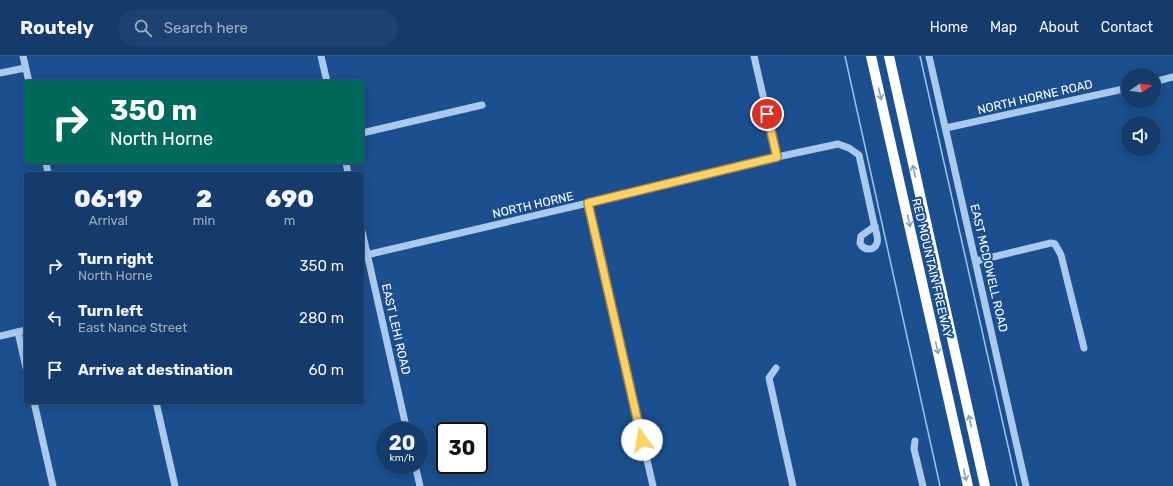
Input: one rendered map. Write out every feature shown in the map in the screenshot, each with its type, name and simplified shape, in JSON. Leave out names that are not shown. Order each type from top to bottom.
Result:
[{"type":"highway","name":"RED MOUNTAIN FREEWAY","points":[[871,56],[968,486]]},
{"type":"highway","name":"RED MOUNTAIN FREEWAY","points":[[889,56],[985,486]]},
{"type":"street","points":[[23,56],[28,80]]},
{"type":"street","points":[[321,56],[327,80]]},
{"type":"street","points":[[754,56],[777,157]]},
{"type":"street","name":"EAST MCDOWELL ROAD","points":[[929,56],[1026,486]]},
{"type":"street","points":[[0,73],[25,68]]},
{"type":"street","points":[[1161,80],[1173,77]]},
{"type":"street","name":"NORTH HORNE ROAD","points":[[946,128],[1121,90]]},
{"type":"street","points":[[364,133],[482,105]]},
{"type":"street","name":"NORTH HORNE","points":[[365,255],[777,157],[838,144],[849,148],[859,155],[875,226]]},
{"type":"street","points":[[588,203],[653,486]]},
{"type":"street","points":[[976,261],[1053,243],[1056,245],[1062,255],[1084,348]]},
{"type":"street","name":"EAST LEHI ROAD","points":[[365,255],[371,269],[406,422]]},
{"type":"street","points":[[364,263],[367,264],[371,269]]},
{"type":"street","points":[[0,336],[24,330]]},
{"type":"street","points":[[18,332],[24,359]]},
{"type":"street","points":[[776,368],[769,378],[793,486]]},
{"type":"street","points":[[34,404],[53,486]]},
{"type":"street","points":[[156,404],[175,486]]},
{"type":"street","points":[[915,441],[914,449],[923,486]]},
{"type":"street","points":[[417,474],[420,486]]},
{"type":"waterway","points":[[845,56],[940,486]]},
{"type":"waterway","points":[[920,56],[1017,486]]},
{"type":"route","points":[[642,440],[588,203],[777,157],[767,114]]}]
